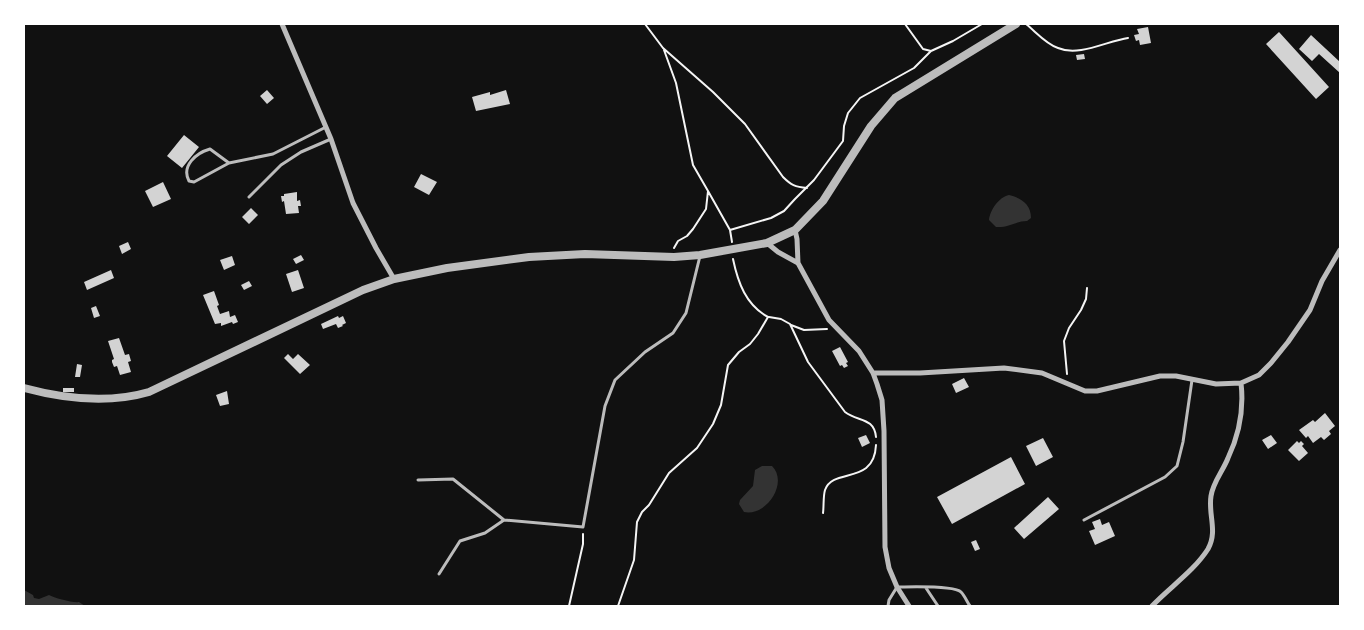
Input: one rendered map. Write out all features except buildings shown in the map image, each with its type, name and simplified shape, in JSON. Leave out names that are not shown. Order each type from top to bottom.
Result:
[{"type":"street","points":[[282,24],[331,139],[353,203],[394,279]]},
{"type":"street","points":[[24,388],[55,396],[79,399],[130,398],[149,392],[362,290],[394,279],[447,268],[548,255],[585,254],[674,257],[700,255],[767,243],[794,230],[823,201],[871,126],[895,98],[1016,24]]},
{"type":"street","points":[[794,230],[797,239],[798,262],[830,320],[859,351],[874,373],[882,400],[884,431],[885,547],[889,568],[897,587],[909,606]]},
{"type":"street","points":[[767,243],[778,252],[798,262]]},
{"type":"street","points":[[874,373],[920,373],[1004,368],[1042,374],[1085,391],[1097,391],[1160,376],[1176,376],[1216,384],[1241,383],[1259,375],[1272,363],[1288,342],[1310,310],[1322,281],[1340,250]]},
{"type":"street","points":[[1152,606],[1198,563],[1209,546],[1214,532],[1210,497],[1216,478],[1228,458],[1238,429],[1243,401],[1241,383]]},
{"type":"lane","points":[[229,163],[210,150],[202,152],[186,168],[186,176],[189,181],[194,182],[229,163],[273,154],[326,127]]},
{"type":"lane","points":[[249,198],[281,165],[301,152],[331,139]]},
{"type":"lane","points":[[418,480],[453,479],[504,520],[583,526],[605,406],[615,380],[645,352],[673,333],[686,313],[700,255]]},
{"type":"lane","points":[[1084,520],[1165,477],[1177,466],[1192,379]]},
{"type":"lane","points":[[439,574],[460,541],[484,533],[504,520]]},
{"type":"lane","points":[[888,606],[889,600],[897,587],[953,589],[961,592],[970,606]]},
{"type":"lane","points":[[926,587],[938,606]]},
{"type":"path","points":[[645,24],[663,48],[713,92],[745,124],[782,177],[790,185],[807,188]]},
{"type":"path","points":[[905,24],[923,49],[931,50]]},
{"type":"path","points":[[730,230],[771,218],[784,211],[807,188],[843,141],[844,126],[848,113],[860,98],[914,68],[931,50],[953,42],[982,24]]},
{"type":"path","points":[[1026,24],[1058,48],[1068,50],[1080,50],[1128,38]]},
{"type":"path","points":[[663,48],[676,83],[693,165],[730,230],[731,250],[741,288],[759,312],[768,317],[781,319],[804,330],[837,328]]},
{"type":"path","points":[[674,257],[674,248],[678,241],[687,236],[706,209],[708,191]]},
{"type":"path","points":[[1068,384],[1064,341],[1068,328],[1082,310],[1087,288]]},
{"type":"path","points":[[618,606],[634,560],[637,522],[642,512],[649,505],[669,473],[697,448],[713,424],[720,405],[728,366],[739,352],[750,344],[768,317]]},
{"type":"path","points":[[790,324],[808,362],[841,407],[851,416],[867,421],[875,429],[875,455],[871,463],[866,469],[834,480],[828,485],[825,490],[823,513]]},
{"type":"path","points":[[569,606],[582,544],[583,526]]},
{"type":"shaded area","points":[[1009,195],[1018,198],[1027,205],[1031,218],[1027,221],[996,227],[989,220],[991,212],[999,201]]},
{"type":"shaded area","points":[[762,466],[772,466],[777,473],[778,481],[773,497],[760,509],[744,512],[739,504],[740,500],[753,486],[755,470]]},
{"type":"shaded area","points":[[24,590],[33,595],[34,598],[39,599],[49,595],[72,602],[79,602],[85,606],[24,606]]}]
